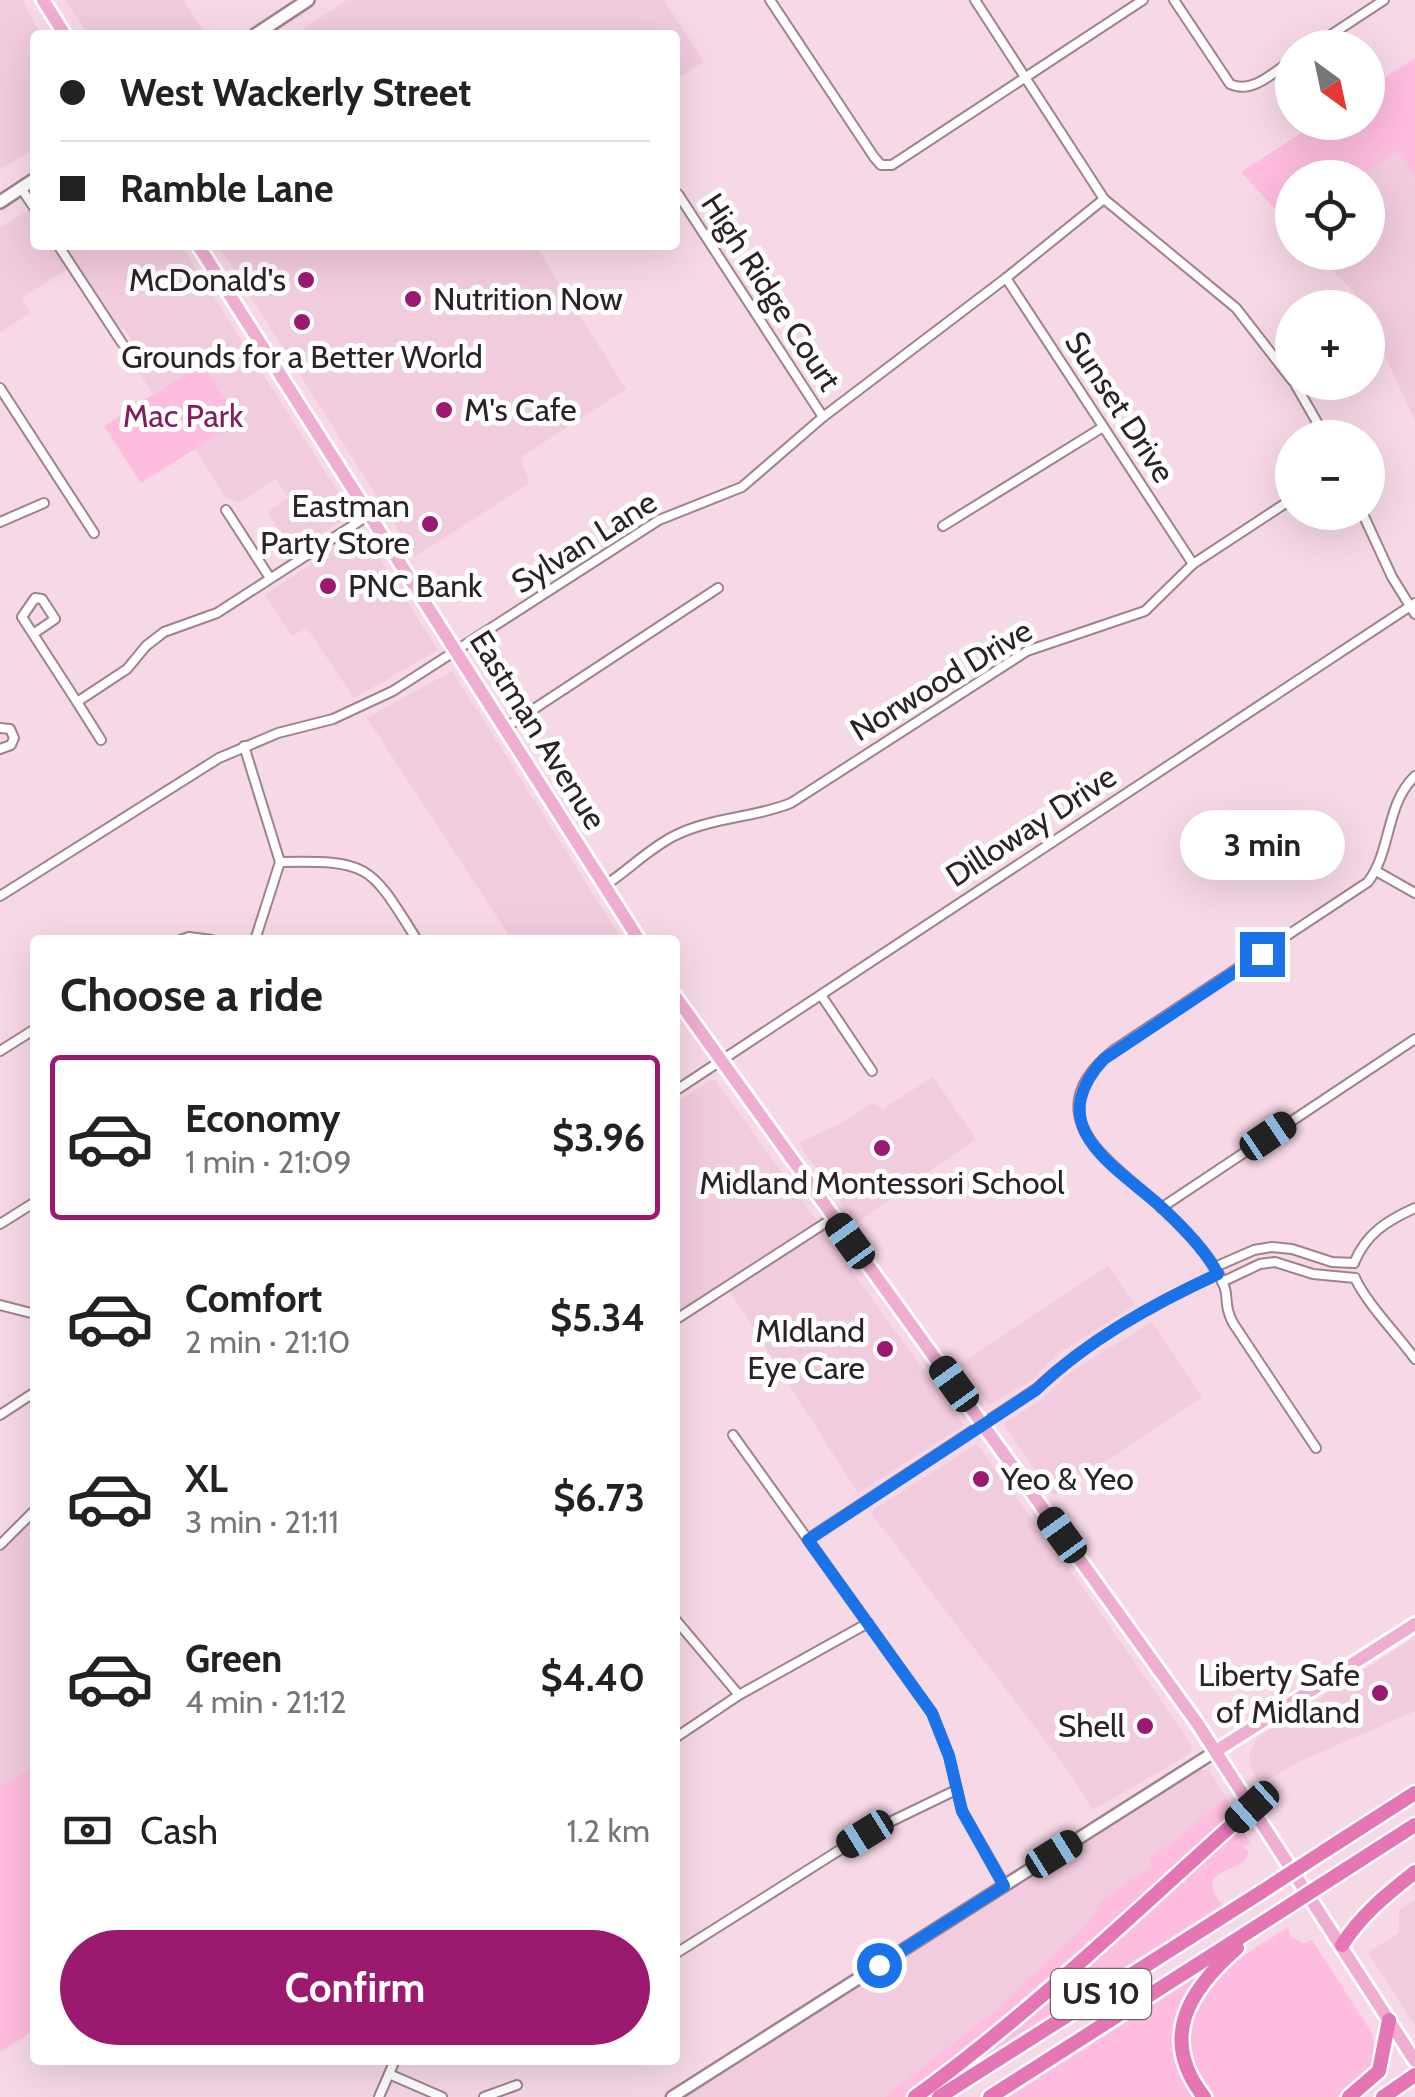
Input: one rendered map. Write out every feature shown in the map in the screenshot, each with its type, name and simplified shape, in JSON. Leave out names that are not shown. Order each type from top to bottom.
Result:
[{"type":"highway","name":"US 10","points":[[939,2097],[1415,1793]]},
{"type":"highway","points":[[916,2097],[1064,1974],[1252,1807]]},
{"type":"highway","name":"US 10","points":[[990,2097],[1415,1825]]},
{"type":"highway","points":[[1342,1945],[1373,1906],[1415,1872]]},
{"type":"highway","points":[[1204,2097],[1188,2072],[1182,2049],[1183,2026],[1191,1999],[1216,1966],[1275,1915]]},
{"type":"highway","points":[[1348,2097],[1379,2071],[1389,2020]]},
{"type":"highway","points":[[1382,2097],[1415,2075]]},
{"type":"main road","points":[[43,0],[62,30]]},
{"type":"main road","points":[[263,30],[308,0]]},
{"type":"main road","points":[[0,202],[30,182]]},
{"type":"main road","name":"Eastman Avenue","points":[[201,250],[635,935]]},
{"type":"main road","points":[[680,1003],[1216,1751],[1415,2061]]},
{"type":"main road","points":[[1216,1751],[1415,1624]]},
{"type":"street","points":[[770,0],[874,157],[880,164],[892,165],[1143,0]]},
{"type":"street","points":[[976,0],[1104,199],[1236,308],[1275,358]]},
{"type":"street","points":[[1174,0],[1230,84],[1239,89],[1249,88],[1275,71]]},
{"type":"street","points":[[1338,30],[1384,0]]},
{"type":"street","points":[[21,188],[30,202]]},
{"type":"street","name":"High Ridge Court","points":[[680,197],[823,417]]},
{"type":"street","name":"Sylvan Lane","points":[[0,896],[219,758],[360,708],[393,692],[659,520],[742,487],[823,417],[1104,199]]},
{"type":"street","points":[[61,250],[122,343]]},
{"type":"street","name":"Sunset Drive","points":[[1006,278],[1192,564]]},
{"type":"street","points":[[0,388],[94,533]]},
{"type":"street","points":[[943,526],[1103,426]]},
{"type":"street","points":[[0,522],[44,503]]},
{"type":"street","points":[[0,508],[10,517]]},
{"type":"street","points":[[226,510],[270,578]]},
{"type":"street","name":"Norwood Drive","points":[[604,886],[646,852],[676,835],[711,822],[764,814],[791,802],[1027,650],[1146,610],[1192,564],[1275,510]]},
{"type":"street","points":[[76,702],[127,669],[164,632],[217,612],[369,515]]},
{"type":"street","points":[[1370,530],[1392,577],[1413,607]]},
{"type":"street","points":[[505,728],[718,588]]},
{"type":"street","points":[[33,634],[55,618],[42,599],[35,598],[28,604],[22,617],[101,740]]},
{"type":"street","name":"Dilloway Drive","points":[[680,1089],[1413,607]]},
{"type":"street","points":[[0,728],[10,729],[14,738],[12,744],[0,749]]},
{"type":"street","points":[[244,746],[280,862],[256,935]]},
{"type":"street","points":[[1316,1448],[1233,1323],[1218,1274],[1162,1208],[1090,1144],[1080,1120],[1082,1092],[1090,1074],[1114,1050],[1350,896],[1376,871],[1395,804],[1415,776]]},
{"type":"street","points":[[280,862],[335,861],[356,866],[386,890],[414,935]]},
{"type":"street","points":[[1376,871],[1415,894]]},
{"type":"street","points":[[821,995],[872,1071]]},
{"type":"street","points":[[0,1051],[30,1032]]},
{"type":"street","points":[[1162,1208],[1415,1039]]},
{"type":"street","points":[[0,1224],[30,1205]]},
{"type":"street","points":[[1415,1208],[1366,1238],[1354,1263],[1362,1291],[1415,1360]]},
{"type":"street","points":[[680,1317],[834,1218]]},
{"type":"street","points":[[808,1540],[1036,1390],[1065,1362],[1254,1250],[1292,1249],[1332,1262],[1354,1263]]},
{"type":"street","points":[[1218,1274],[1276,1262],[1313,1274],[1356,1278]]},
{"type":"street","points":[[0,1306],[30,1313]]},
{"type":"street","points":[[0,1416],[30,1395]]},
{"type":"street","points":[[733,1435],[932,1713],[972,1834],[1004,1886]]},
{"type":"street","points":[[0,1545],[30,1515]]},
{"type":"street","points":[[680,1735],[739,1695],[868,1623]]},
{"type":"street","points":[[680,1625],[739,1695]]},
{"type":"street","points":[[672,2097],[1216,1751]]},
{"type":"street","points":[[680,1951],[865,1834],[956,1790]]},
{"type":"street","points":[[379,2097],[393,2065]]},
{"type":"street","points":[[389,2074],[442,2097]]},
{"type":"street","points":[[484,2097],[517,2085]]},
{"type":"shaded area","points":[[0,0],[22,0],[38,30],[30,30],[30,152],[0,169]]},
{"type":"shaded area","points":[[65,0],[183,0],[202,30],[86,30]]},
{"type":"shaded area","points":[[347,0],[664,0],[704,62],[680,77],[680,30],[302,30]]},
{"type":"shaded area","points":[[1398,151],[1415,177],[1415,420],[1385,356],[1385,290],[1352,290],[1333,270],[1385,270],[1384,160]]},
{"type":"shaded area","points":[[30,209],[30,250],[184,250],[352,514],[293,552],[267,512],[289,498],[276,479],[238,503],[225,497],[195,449],[239,420],[202,363],[153,394],[127,354],[131,338],[125,329],[117,328],[76,264],[22,298],[31,312],[0,333],[0,228]]},
{"type":"shaded area","points":[[221,250],[538,250],[626,389],[521,457],[529,483],[415,557]]},
{"type":"shaded area","points":[[362,531],[438,650],[354,698],[307,628],[292,636],[265,595]]},
{"type":"shaded area","points":[[452,671],[619,935],[509,935],[367,718]]},
{"type":"shaded area","name":"Midland Montessori School","points":[[933,1077],[976,1139],[856,1223],[798,1143],[844,1122],[872,1103],[883,1109]]},
{"type":"shaded area","points":[[715,1080],[817,1221],[680,1310],[680,1100]]},
{"type":"shaded area","points":[[823,1232],[964,1425],[858,1493],[729,1290]]},
{"type":"shaded area","points":[[1108,1266],[1135,1305],[1057,1354],[1032,1380],[989,1405],[959,1364]]},
{"type":"shaded area","points":[[1152,1322],[1202,1397],[1054,1496],[1003,1424],[1042,1399],[1072,1371]]},
{"type":"shaded area","points":[[977,1444],[1193,1747],[1188,1755],[1093,1810],[1067,1769],[870,1512]]},
{"type":"shaded area","points":[[30,1522],[30,1767],[0,1787],[0,1552]]},
{"type":"shaded area","points":[[1415,1637],[1415,1711],[1298,1762],[1261,1784],[1252,1771],[1249,1756],[1256,1739]]},
{"type":"shaded area","points":[[1200,1770],[1208,1770],[1226,1797],[1150,1857],[1154,1865],[1101,1900],[1091,1920],[995,2011],[885,2097],[685,2097]]},
{"type":"shaded area","points":[[1415,1900],[1415,2026],[1368,1952],[1399,1933],[1399,1910]]},
{"type":"green space","points":[[1415,58],[1415,177],[1398,151],[1384,160],[1275,160],[1275,209],[1241,172],[1291,140],[1385,140],[1385,78]]},
{"type":"green space","name":"Mac Park","points":[[202,363],[239,421],[141,483],[104,426]]},
{"type":"green space","points":[[30,1767],[30,2033],[0,2052],[0,1787]]},
{"type":"green space","points":[[1226,1797],[1232,1812],[1209,1838],[946,2065],[905,2097],[885,2097],[995,2011],[1091,1920],[1101,1900],[1153,1865],[1149,1857],[1176,1840]]},
{"type":"green space","points":[[1243,1831],[1251,1843],[1243,1847],[1249,1852],[1244,1862],[1213,1881],[1215,1895],[1222,1905],[961,2071],[1235,1833]]},
{"type":"green space","points":[[1288,1927],[1291,1937],[1304,1944],[1312,1940],[1372,2033],[1375,2050],[1379,2052],[1371,2069],[1337,2097],[1215,2097],[1199,2075],[1192,2056],[1192,2027],[1198,2008],[1220,1976]]},
{"type":"green space","points":[[1200,1975],[1183,2005],[1176,2036],[1181,2067],[1196,2097],[1009,2097]]},
{"type":"place","name":"McDonald's","points":[[306,280]]},
{"type":"place","name":"Nutrition Now","points":[[413,299]]},
{"type":"place","name":"Grounds for a Better World","points":[[302,322]]},
{"type":"place","name":"M's Cafe","points":[[444,410]]},
{"type":"place","name":"Eastman Party Store","points":[[430,524]]},
{"type":"place","name":"PNC Bank","points":[[328,586]]},
{"type":"place","name":"Midland Montessori School","points":[[882,1148]]},
{"type":"place","name":"MIdland Eye Care","points":[[885,1349]]},
{"type":"place","name":"Yeo & Yeo","points":[[981,1479]]},
{"type":"place","name":"Liberty Safe of Midland","points":[[1380,1693]]},
{"type":"place","name":"Shell","points":[[1145,1726]]},
{"type":"route","points":[[879,1965],[1004,1886],[962,1811],[949,1756],[932,1713],[808,1540],[1036,1390],[1065,1362],[1147,1310],[1218,1274],[1197,1244],[1162,1208],[1099,1155],[1084,1132],[1079,1106],[1090,1074],[1114,1050],[1262,954]]}]
